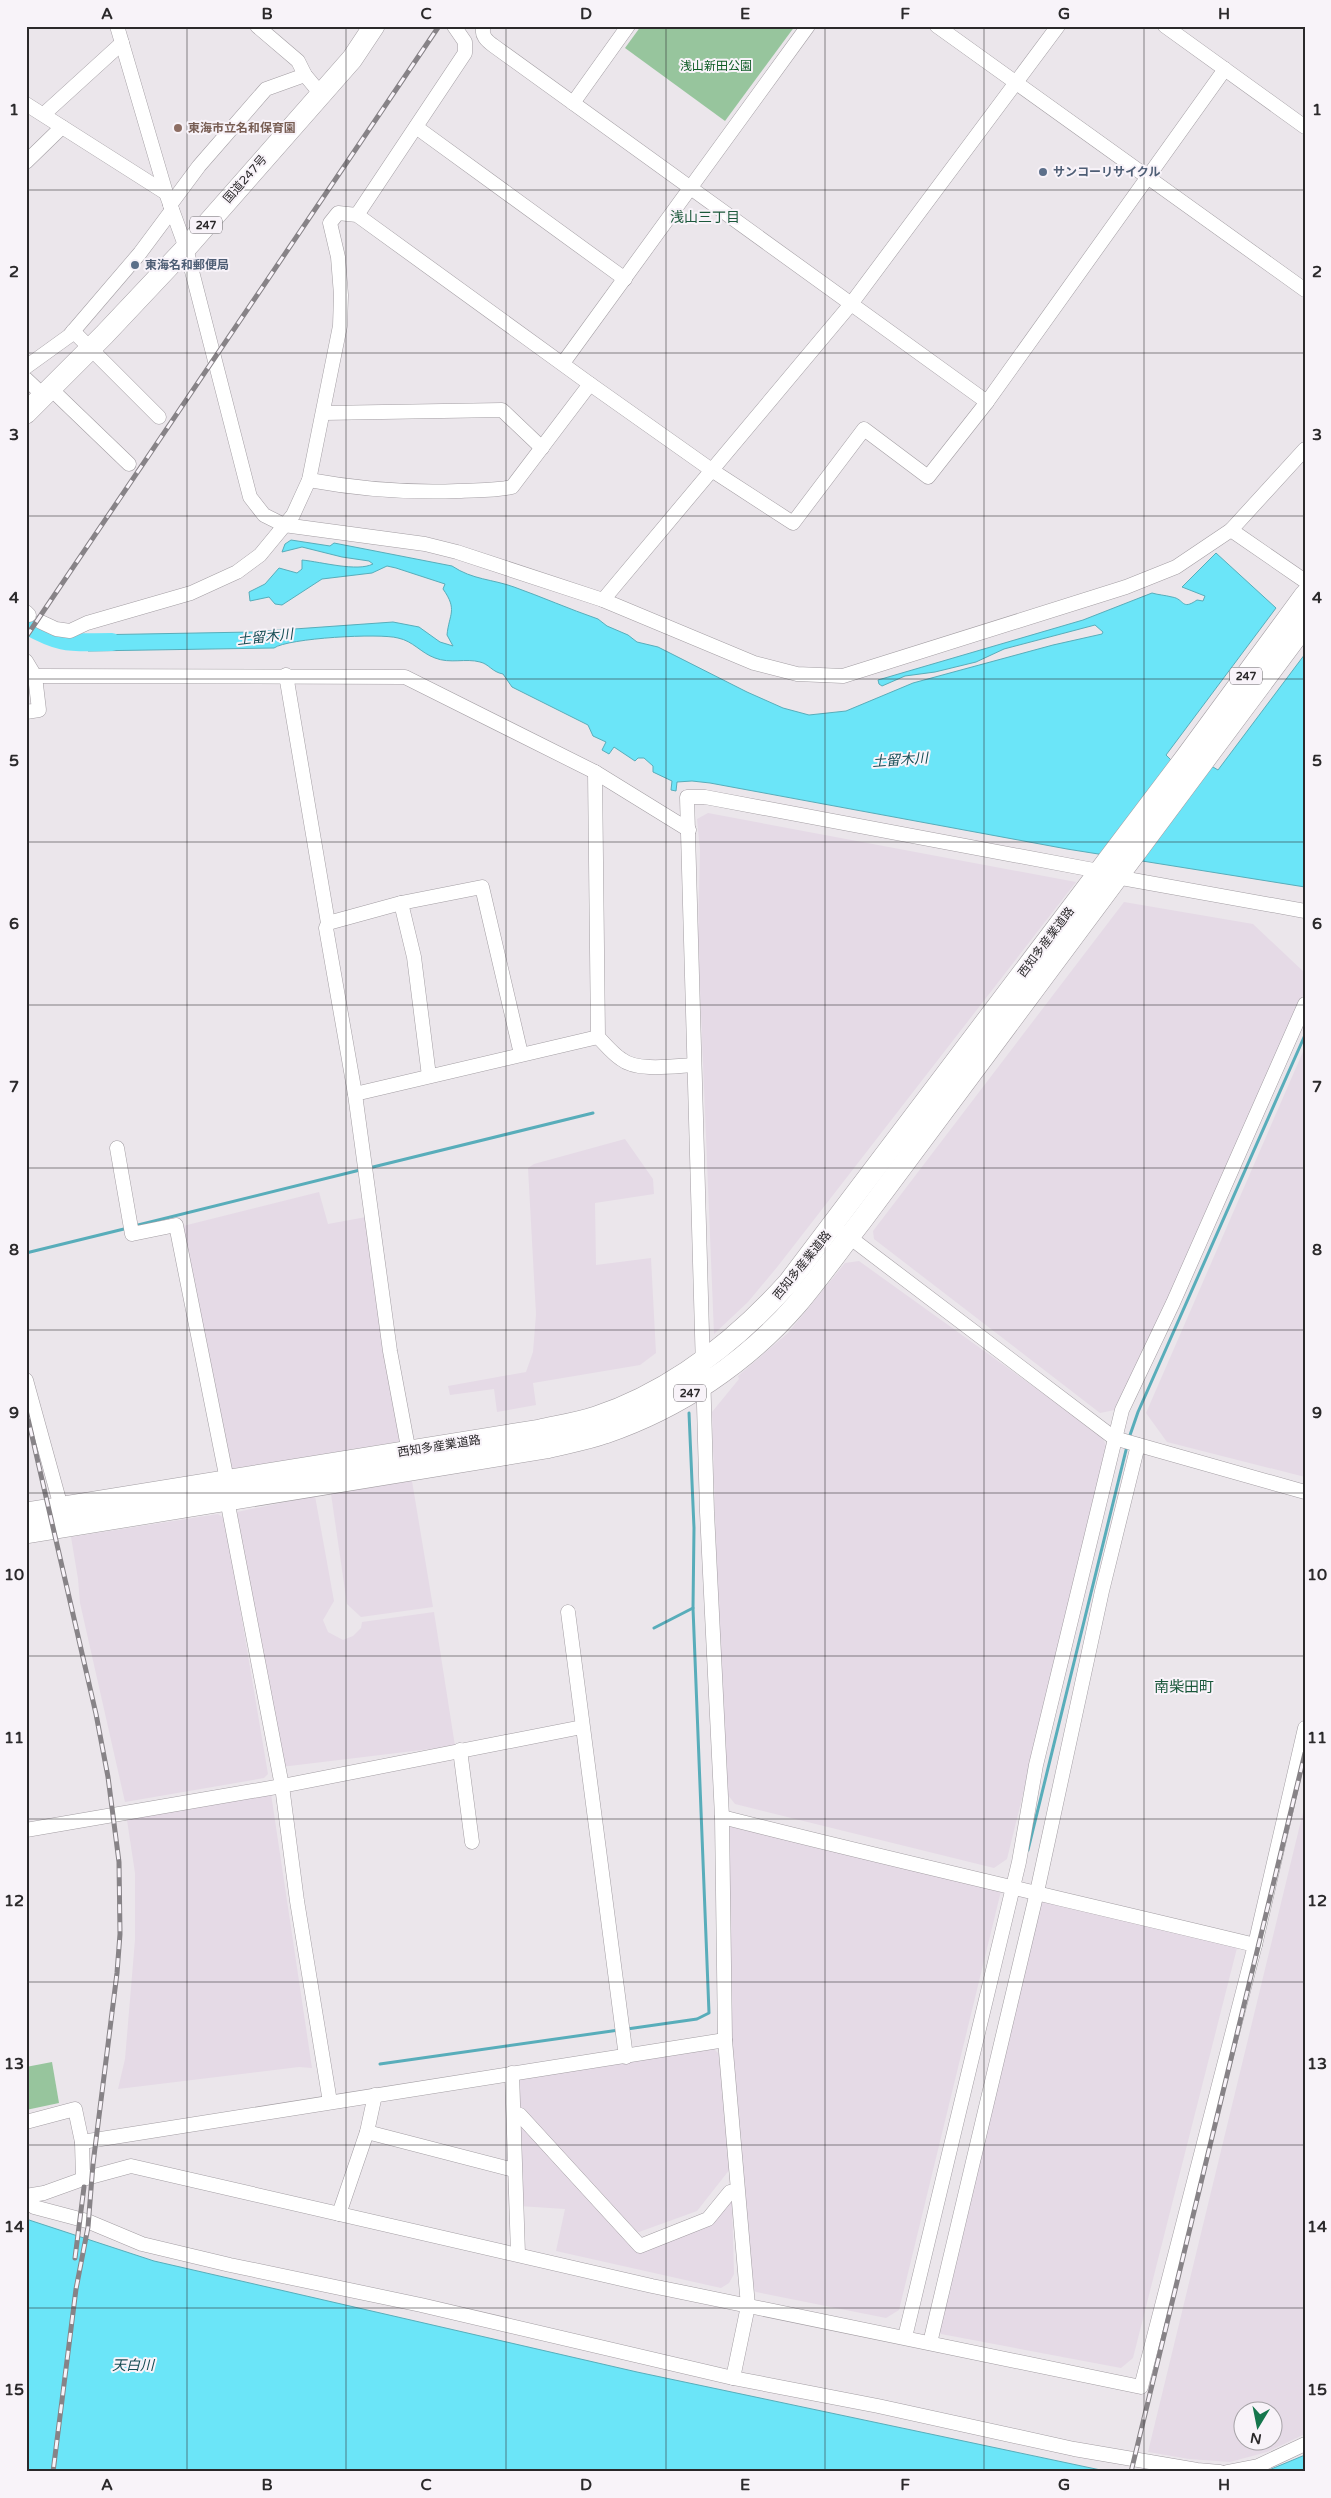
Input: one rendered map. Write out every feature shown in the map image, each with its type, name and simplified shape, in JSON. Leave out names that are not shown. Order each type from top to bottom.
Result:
[{"type":"highway","name":"国道247号","points":[[26,413],[48,393],[186,248],[320,93],[352,59],[374,26]]},
{"type":"highway","name":"西知多産業道路","points":[[1195,758],[1305,595]]},
{"type":"highway","name":"西知多産業道路","points":[[26,1513],[61,1507],[227,1490],[410,1461],[546,1448],[604,1434],[660,1410],[704,1385],[770,1333],[797,1303],[842,1230],[1110,870],[1195,758],[1305,624]]},
{"type":"highway","name":"西知多産業道路","points":[[410,1461],[595,1417],[648,1395],[704,1362],[729,1342],[763,1311],[842,1230]]},
{"type":"highway","name":"西知多産業道路","points":[[26,1534],[227,1490]]},
{"type":"street","points":[[117,26],[170,203],[186,248],[250,497],[264,515],[284,525],[416,543],[457,552],[603,600],[754,663],[797,674],[843,676],[1126,587],[1176,567],[1231,530],[1305,449]]},
{"type":"street","points":[[257,26],[298,61],[305,75],[320,93]]},
{"type":"street","points":[[357,215],[465,53],[466,42],[454,26]]},
{"type":"street","points":[[484,26],[482,30],[486,40],[987,402]]},
{"type":"street","points":[[573,103],[628,26]]},
{"type":"street","points":[[563,363],[808,26]]},
{"type":"street","points":[[937,26],[1016,85],[1148,176],[1305,290]]},
{"type":"street","points":[[603,600],[851,304],[1016,85],[1058,26]]},
{"type":"street","points":[[1165,26],[1305,127]]},
{"type":"street","points":[[44,114],[122,43]]},
{"type":"street","points":[[32,616],[56,629],[70,631],[87,624],[191,593],[237,572],[260,555],[294,515],[309,480],[340,326],[341,295],[338,256],[330,223],[338,213],[357,215],[590,384],[793,523],[864,429],[928,477],[987,402],[1225,69]]},
{"type":"street","points":[[26,367],[74,331],[140,253],[170,203],[199,166],[266,90],[305,75]]},
{"type":"street","points":[[26,104],[44,114],[170,203]]},
{"type":"street","points":[[26,162],[62,127]]},
{"type":"street","points":[[416,127],[625,279]]},
{"type":"street","points":[[74,331],[159,417]]},
{"type":"street","points":[[26,379],[48,393],[128,464]]},
{"type":"street","points":[[309,480],[352,488],[425,492],[499,490],[512,487],[590,384]]},
{"type":"street","points":[[323,413],[502,410],[542,448]]},
{"type":"street","points":[[1231,530],[1305,581]]},
{"type":"street","points":[[26,661],[35,676],[39,710],[26,712]]},
{"type":"street","points":[[35,676],[286,675],[405,677],[595,772],[689,830]]},
{"type":"street","points":[[286,675],[328,923],[326,928],[355,1094],[390,1351],[410,1461]]},
{"type":"street","points":[[595,772],[598,1037],[622,1060],[632,1064],[659,1067],[694,1065]]},
{"type":"street","points":[[733,2378],[748,2306],[725,2040],[722,1817],[707,1512],[687,797],[705,797],[1110,870],[1305,911]]},
{"type":"street","points":[[328,923],[401,903],[482,887],[521,1054]]},
{"type":"street","points":[[401,903],[414,957],[429,1076]]},
{"type":"street","points":[[905,2338],[1012,1886],[1036,1765],[1122,1410],[1173,1303],[1305,1004]]},
{"type":"street","points":[[355,1094],[598,1037]]},
{"type":"street","points":[[117,1148],[132,1234],[176,1225],[282,1786],[297,1900],[330,2102]]},
{"type":"street","points":[[842,1230],[1114,1438],[1305,1492]]},
{"type":"street","points":[[26,1380],[61,1507]]},
{"type":"street","points":[[930,2343],[1037,1892],[1104,1582],[1138,1445]]},
{"type":"street","points":[[568,1612],[626,2056]]},
{"type":"street","points":[[26,1830],[282,1786],[582,1727]]},
{"type":"street","points":[[26,2196],[44,2193],[84,2179],[131,2166],[652,2286],[1141,2387],[1255,1945],[1305,1728]]},
{"type":"street","points":[[460,1750],[472,1842]]},
{"type":"street","points":[[722,1817],[856,1851],[1012,1886],[1255,1945]]},
{"type":"street","points":[[82,2142],[725,2040]]},
{"type":"street","points":[[512,2073],[518,2254]]},
{"type":"street","points":[[340,2214],[367,2132],[375,2095]]},
{"type":"street","points":[[26,2122],[75,2109],[82,2142],[84,2179]]},
{"type":"street","points":[[514,2113],[520,2115],[640,2246],[708,2219],[730,2192],[737,2190]]},
{"type":"street","points":[[367,2132],[514,2170]]},
{"type":"street","points":[[26,2201],[34,2207],[87,2221],[142,2244],[421,2305],[733,2378],[878,2406],[1074,2449],[1197,2470],[1220,2472]]},
{"type":"street","points":[[1227,2472],[1258,2466],[1305,2444]]},
{"type":"shaded area","points":[[708,813],[1076,882],[778,1266],[748,1302],[714,1334],[698,939],[700,850],[697,819]]},
{"type":"shaded area","points":[[1124,902],[1253,924],[1305,973],[1305,991],[1120,1409],[1100,1413],[874,1239],[873,1231]]},
{"type":"shaded area","points":[[1305,1047],[1305,1477],[1167,1442],[1146,1413]]},
{"type":"shaded area","points":[[625,1139],[653,1179],[654,1194],[595,1203],[596,1265],[651,1258],[656,1353],[640,1365],[533,1383],[536,1405],[497,1412],[494,1389],[450,1395],[448,1386],[526,1372],[533,1352],[536,1314],[528,1168],[534,1164]]},
{"type":"shaded area","points":[[319,1192],[328,1224],[366,1217],[403,1441],[232,1469],[183,1226]]},
{"type":"shaded area","points":[[859,1261],[1101,1435],[1108,1449],[1007,1859],[994,1868],[735,1804],[723,1789],[712,1412],[739,1379],[738,1376],[788,1333],[845,1263]]},
{"type":"shaded area","points":[[412,1481],[433,1607],[361,1617],[347,1604],[331,1494]]},
{"type":"shaded area","points":[[315,1496],[334,1601],[323,1620],[328,1632],[343,1640],[353,1636],[361,1628],[362,1622],[434,1612],[455,1746],[281,1767],[237,1512]]},
{"type":"shaded area","points":[[218,1514],[225,1519],[268,1774],[264,1778],[125,1802],[80,1603],[71,1537]]},
{"type":"shaded area","points":[[270,1787],[312,2068],[299,2067],[118,2089],[125,2059],[135,1940],[135,1873],[125,1807]]},
{"type":"shaded area","points":[[1305,1804],[1305,2434],[1284,2444],[1284,2400],[1234,2400],[1234,2450],[1271,2450],[1230,2462],[1189,2459],[1148,2452]]},
{"type":"shaded area","points":[[725,1818],[1001,1891],[899,2310],[886,2318],[756,2292],[747,2284],[729,2034]]},
{"type":"shaded area","points":[[1046,1893],[1231,1939],[1237,1948],[1133,2358],[1121,2368],[941,2334],[930,2317],[1034,1900]]},
{"type":"shaded area","points":[[714,2049],[719,2054],[730,2169],[697,2211],[639,2232],[633,2231],[515,2100],[516,2079]]},
{"type":"shaded area","points":[[522,2120],[639,2251],[715,2221],[725,2201],[732,2202],[734,2274],[729,2283],[721,2288],[556,2251],[565,2209],[519,2206],[514,2123]]},
{"type":"green space","name":"浅山新田公園","points":[[641,26],[795,26],[725,121],[625,48]]},
{"type":"green space","points":[[52,2062],[59,2103],[26,2110],[26,2067]]},
{"type":"water","points":[[291,540],[330,546],[334,543],[452,566],[475,577],[506,584],[598,619],[637,642],[658,647],[783,708],[809,715],[846,711],[913,683],[1053,645],[1102,634],[1103,632],[1095,625],[1004,649],[976,662],[935,672],[905,676],[882,686],[878,680],[1083,620],[1152,593],[1176,598],[1185,604],[1197,600],[1203,601],[1205,596],[1182,587],[1216,553],[1276,608],[1166,755],[1172,761],[1213,767],[1218,770],[1305,654],[1305,887],[1067,849],[710,783],[677,782],[676,791],[671,790],[672,781],[653,772],[653,766],[644,758],[638,758],[635,761],[614,747],[609,754],[602,750],[606,742],[593,736],[588,725],[512,687],[503,674],[496,672],[486,664],[475,661],[441,660],[398,638],[373,636],[334,637],[283,644],[274,648],[88,651],[87,635],[252,632],[393,622],[419,627],[440,642],[453,646],[447,635],[451,607],[448,596],[443,589],[445,584],[387,566],[372,573],[322,579],[282,605],[275,604],[269,597],[250,601],[249,592],[265,584],[279,568],[297,573],[302,569],[302,560],[349,567],[373,564],[369,561],[342,557],[302,547],[282,552],[285,544]]},
{"type":"water","name":"天白川","points":[[26,2219],[154,2261],[637,2372],[1110,2472],[26,2472]]},
{"type":"water","points":[[1305,2455],[1305,2472],[1264,2472]]},
{"type":"waterway","name":"土留木川","points":[[26,625],[59,640],[112,642]]},
{"type":"waterway","points":[[1129,1438],[1138,1412],[1305,1035]]},
{"type":"waterway","points":[[369,1168],[593,1113]]},
{"type":"waterway","points":[[134,1226],[360,1170]]},
{"type":"waterway","points":[[26,1253],[128,1228]]},
{"type":"waterway","points":[[654,1628],[693,1608],[694,1528],[689,1413]]},
{"type":"waterway","points":[[1028,1850],[1127,1446]]},
{"type":"waterway","points":[[627,2029],[697,2019],[709,2013],[693,1608]]},
{"type":"waterway","points":[[380,2064],[619,2030]]},
{"type":"railway","points":[[26,637],[439,26]]},
{"type":"railway","points":[[26,1410],[96,1714],[108,1777],[119,1862],[120,1934],[117,1973],[93,2164],[88,2227],[76,2289],[53,2472]]},
{"type":"railway","points":[[1131,2472],[1305,1753]]},
{"type":"railway","points":[[75,2258],[84,2187]]},
{"type":"place","name":"東海市立名和保育園","points":[[178,128]]},
{"type":"place","name":"サンコーリサイクル","points":[[1043,172]]},
{"type":"place","name":"東海名和郵便局","points":[[135,265]]},
{"type":"district","name":"浅山三丁目","points":[[705,217]]},
{"type":"district","name":"南柴田町","points":[[1184,1687]]}]
